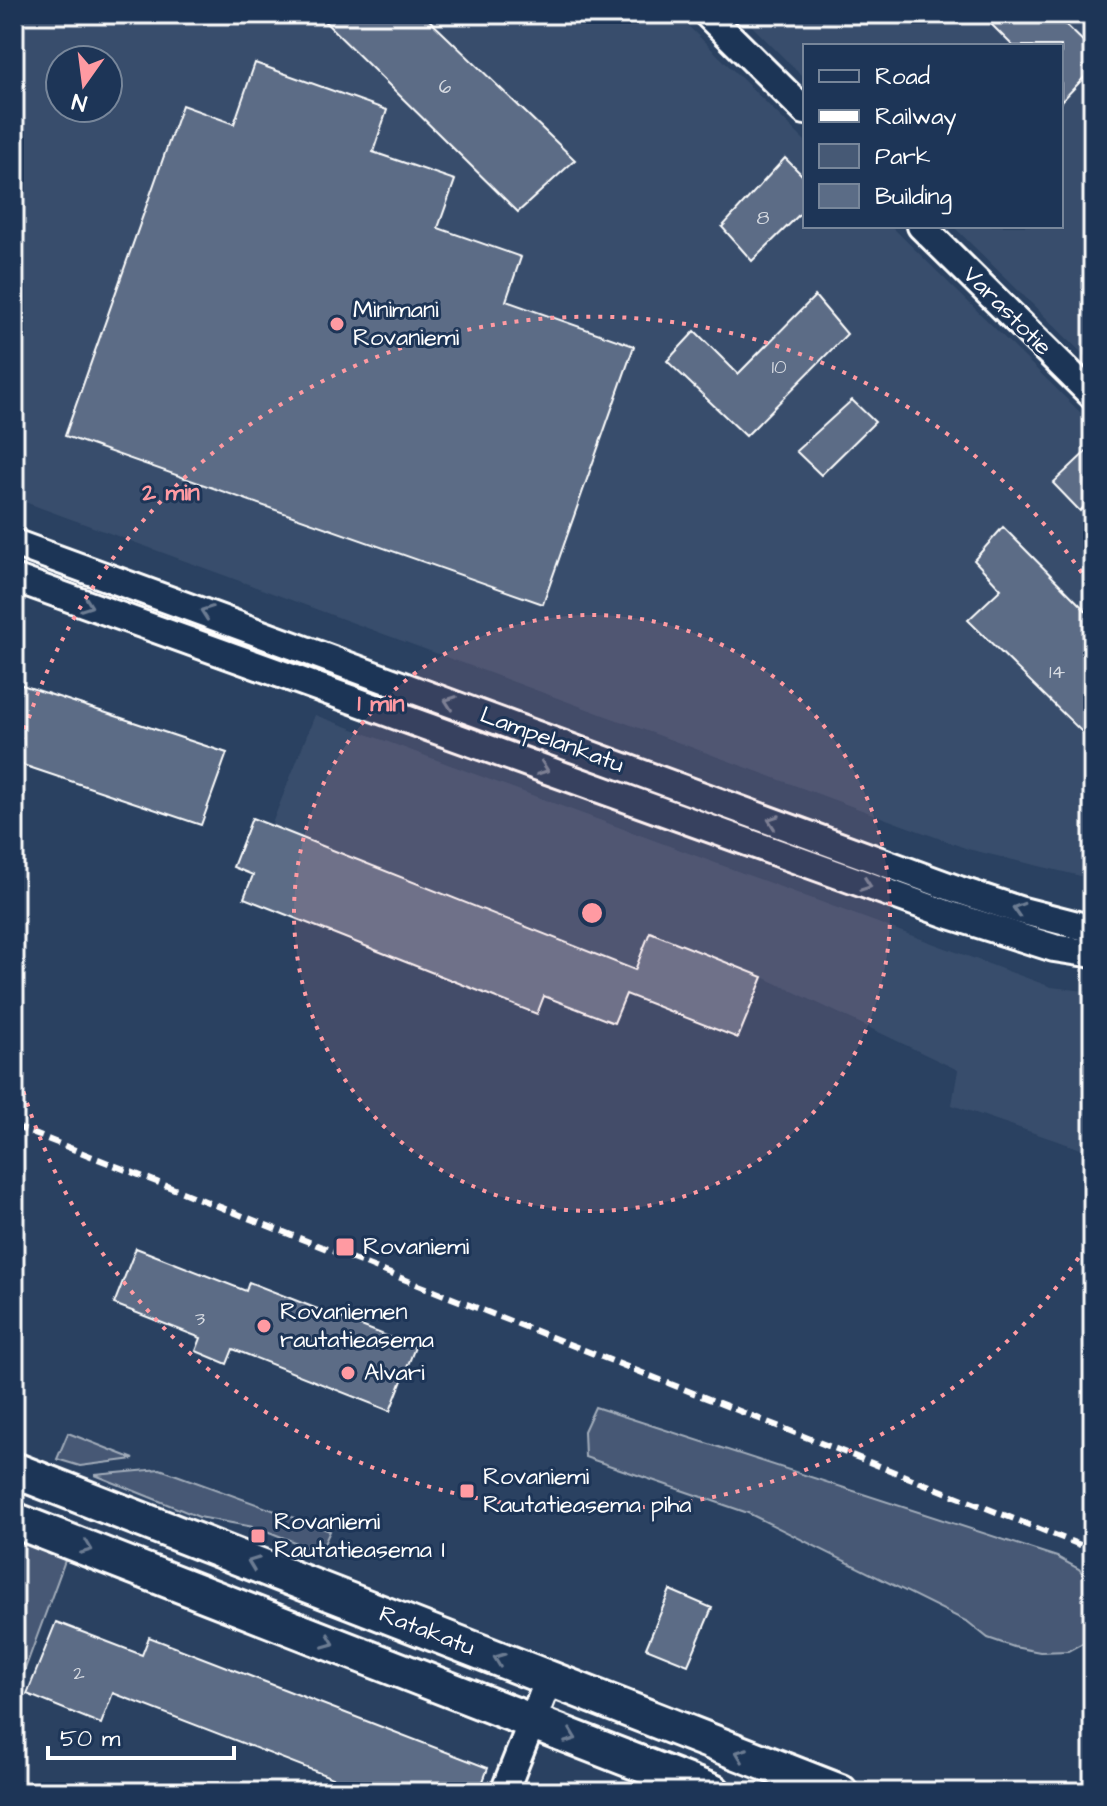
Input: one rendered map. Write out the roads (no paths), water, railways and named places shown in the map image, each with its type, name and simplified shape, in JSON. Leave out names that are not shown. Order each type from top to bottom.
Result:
[{"type":"main road","name":"Ratakatu","points":[[14,1470],[840,1792]]},
{"type":"main road","name":"Ratakatu","points":[[14,1520],[713,1792]]},
{"type":"street","points":[[707,14],[803,109]]},
{"type":"street","name":"Varastotie","points":[[923,228],[1093,396]]},
{"type":"street","name":"Lampelankatu","points":[[14,543],[959,890],[1019,910],[1093,929]]},
{"type":"street","name":"Lampelankatu","points":[[14,578],[963,920],[1054,948],[1093,954]]},
{"type":"street","points":[[504,1792],[549,1679]]},
{"type":"railway","points":[[14,1126],[1093,1550]]},
{"type":"place","name":"Minimani Rovaniemi","points":[[337,324]]},
{"type":"place","name":"Rovaniemi","points":[[345,1247]]},
{"type":"place","name":"Rovaniemen rautatieasema","points":[[264,1326]]},
{"type":"place","name":"Alvari","points":[[348,1373]]},
{"type":"place","name":"Rovaniemi Rautatieasema piha","points":[[467,1491]]},
{"type":"place","name":"Rovaniemi Rautatieasema I","points":[[258,1536]]}]
